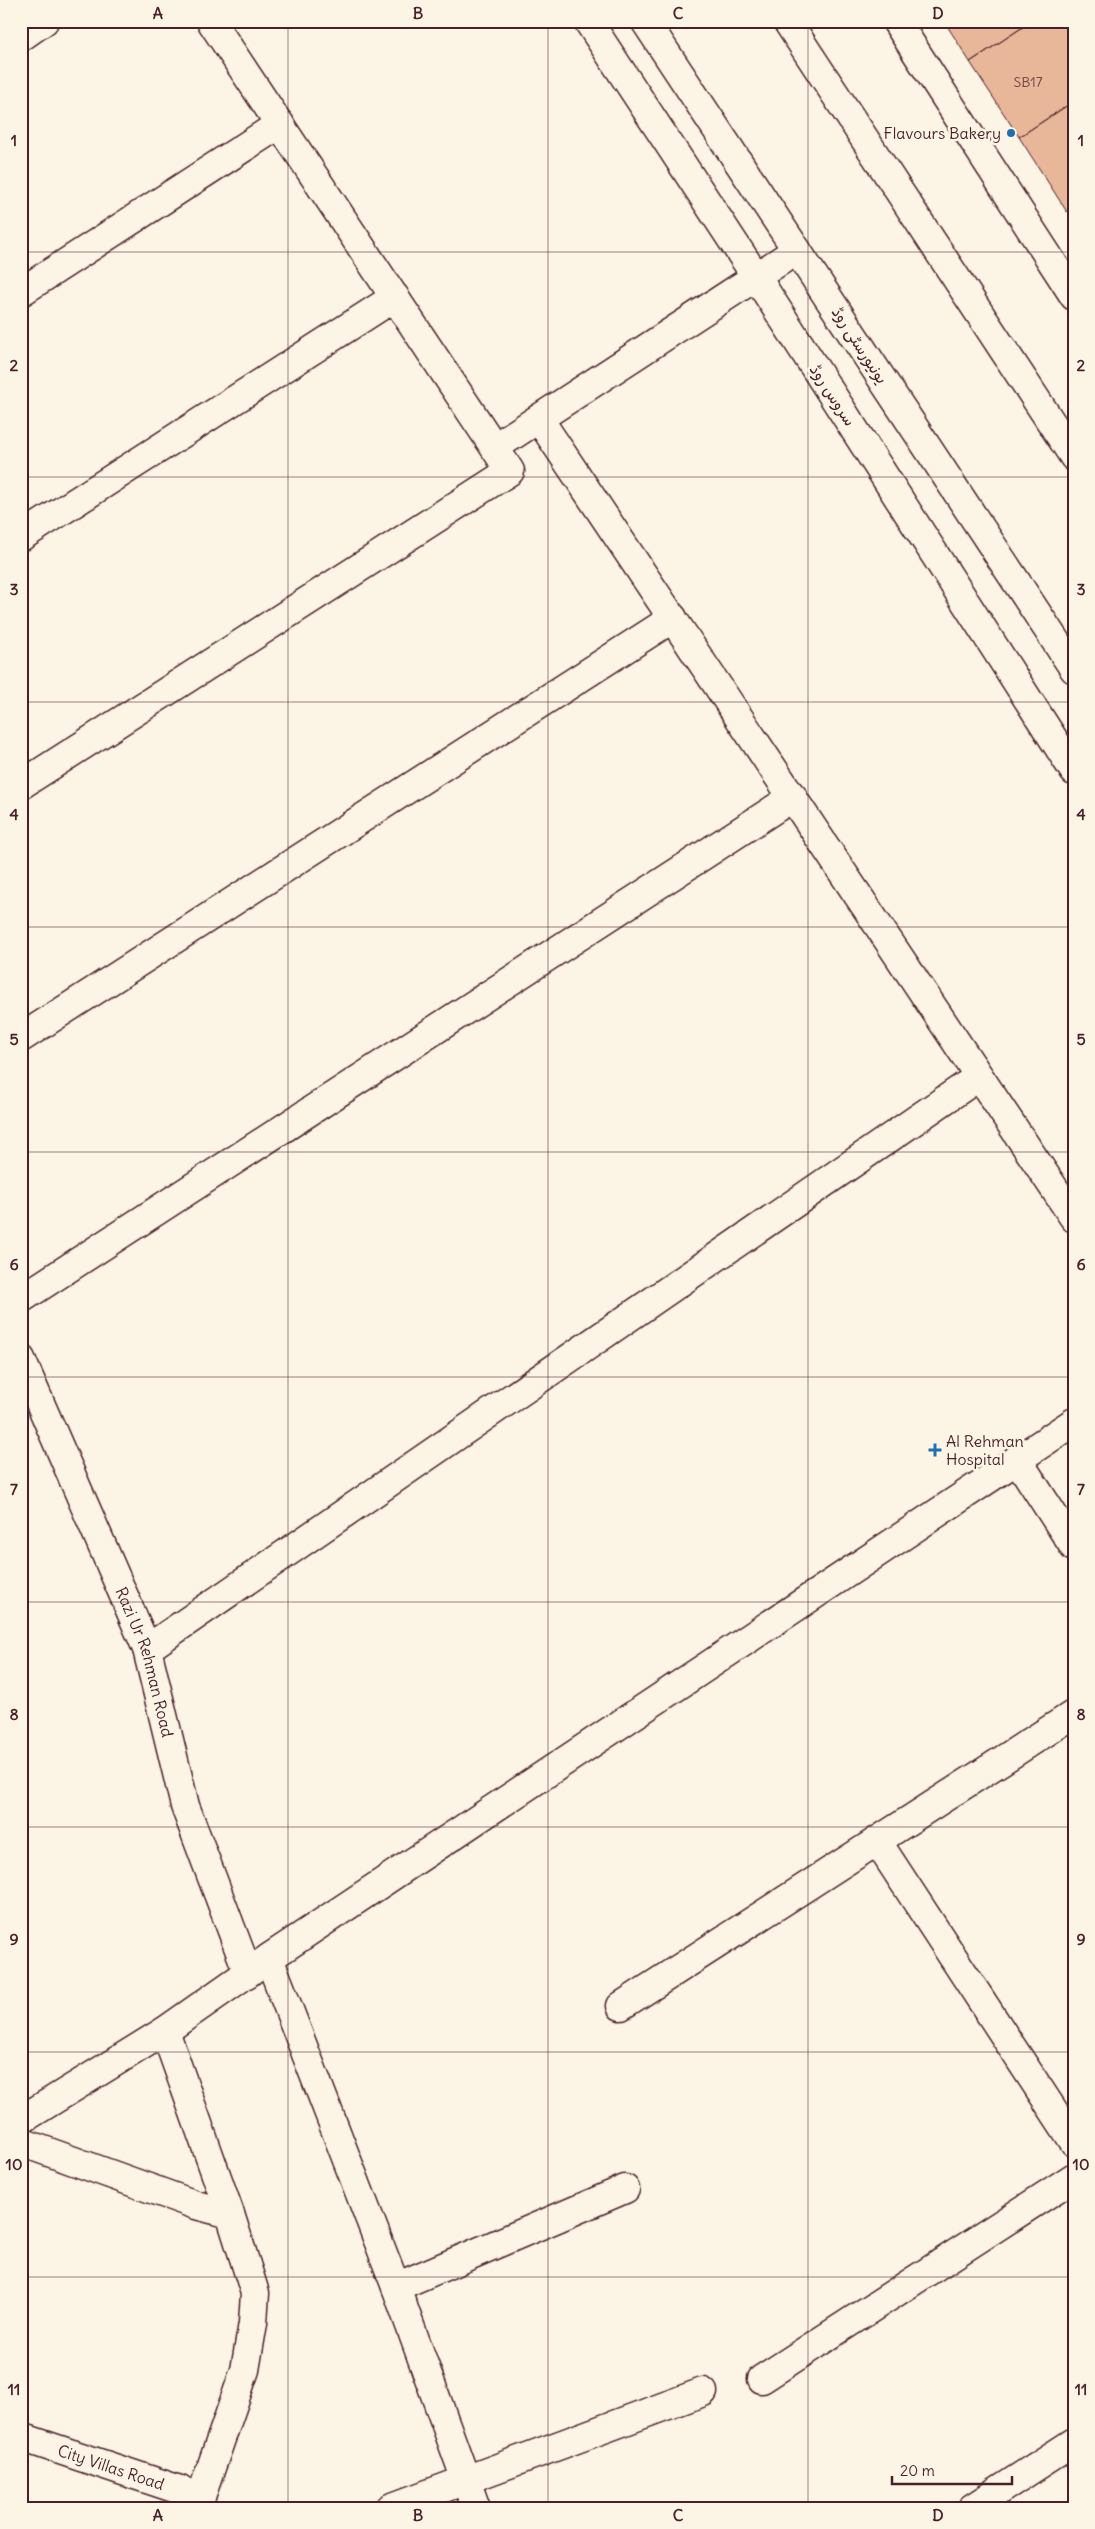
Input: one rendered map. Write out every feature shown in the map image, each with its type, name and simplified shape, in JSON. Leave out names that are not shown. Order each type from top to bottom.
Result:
[{"type":"street","points":[[21,37],[44,21]]},
{"type":"street","points":[[21,785],[510,472],[211,21]]},
{"type":"street","name":"سروس روڈ","points":[[588,21],[757,278],[1074,771]]},
{"type":"street","name":"یونیورسٹی روڈ","points":[[646,21],[1074,669]]},
{"type":"street","points":[[787,21],[1074,457]]},
{"type":"street","points":[[896,21],[1074,296]]},
{"type":"street","points":[[21,292],[280,124]]},
{"type":"street","points":[[495,447],[757,278],[797,250]]},
{"type":"street","points":[[21,537],[395,296]]},
{"type":"street","points":[[539,419],[978,1078],[1074,1218]]},
{"type":"street","points":[[21,1038],[673,618]]},
{"type":"street","points":[[21,1299],[793,798]]},
{"type":"street","points":[[147,1650],[978,1078]]},
{"type":"street","name":"Razi Ur Rehman Road","points":[[21,1358],[147,1650],[185,1806],[248,1974]]},
{"type":"street","points":[[21,2120],[165,2031],[269,1958],[1074,1422]]},
{"type":"street","points":[[1017,1459],[1074,1547]]},
{"type":"street","points":[[621,2006],[1074,1714]]},
{"type":"street","points":[[878,1841],[1074,2142]]},
{"type":"street","points":[[269,1958],[396,2287],[476,2508]]},
{"type":"street","points":[[165,2031],[230,2214],[255,2293],[253,2323],[245,2370],[199,2502]]},
{"type":"street","points":[[21,2142],[196,2204],[230,2214]]},
{"type":"street","points":[[762,2379],[1074,2177]]},
{"type":"street","points":[[396,2287],[625,2189]]},
{"type":"street","points":[[390,2508],[703,2392]]},
{"type":"street","name":"City Villas Road","points":[[21,2436],[199,2502]]},
{"type":"street","points":[[972,2508],[1074,2442]]},
{"type":"building","points":[[944,21],[1032,21],[970,62]]},
{"type":"building","points":[[1032,21],[1074,21],[1074,101],[1019,137],[970,62]]},
{"type":"building","points":[[1074,101],[1074,208],[1067,212],[1019,137]]},
{"type":"place","name":"Flavours Bakery","points":[[1011,133]]},
{"type":"place","name":"Al Rehman Hospital","points":[[935,1450]]}]
